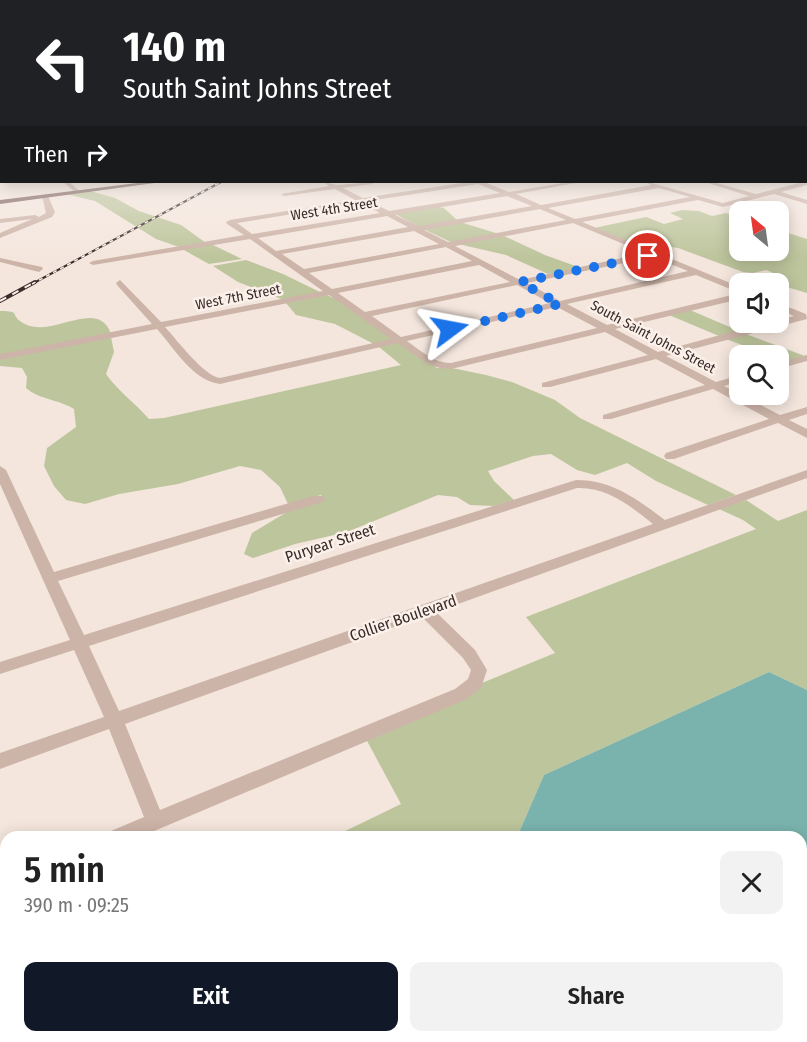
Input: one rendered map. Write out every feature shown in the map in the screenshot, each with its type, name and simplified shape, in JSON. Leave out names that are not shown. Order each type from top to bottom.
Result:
[{"type":"main road","points":[[0,202],[150,183]]},
{"type":"street","points":[[67,183],[78,192]]},
{"type":"street","name":"South Saint Johns Street","points":[[329,183],[807,434]]},
{"type":"street","points":[[284,194],[365,183]]},
{"type":"street","points":[[472,183],[230,221],[431,362],[440,366],[451,366],[729,299]]},
{"type":"street","points":[[482,183],[729,285]]},
{"type":"street","name":"West 4th Street","points":[[93,263],[572,183]]},
{"type":"street","points":[[648,183],[719,205],[807,183]]},
{"type":"street","points":[[711,183],[757,197]]},
{"type":"street","points":[[772,183],[789,188]]},
{"type":"street","points":[[276,254],[657,186]]},
{"type":"street","points":[[774,192],[807,202]]},
{"type":"street","points":[[45,196],[51,212],[49,215]]},
{"type":"street","points":[[303,272],[696,198]]},
{"type":"street","points":[[0,221],[49,215]]},
{"type":"street","points":[[0,236],[49,215]]},
{"type":"street","points":[[365,315],[654,254]]},
{"type":"street","points":[[0,260],[39,269]]},
{"type":"street","name":"West 7th Street","points":[[0,357],[481,262]]},
{"type":"street","points":[[120,283],[202,374],[211,380],[220,381],[697,272]]},
{"type":"street","points":[[789,310],[805,317]]},
{"type":"street","points":[[546,385],[805,317]]},
{"type":"street","points":[[789,363],[807,358]]},
{"type":"street","points":[[607,417],[729,381]]},
{"type":"street","points":[[670,456],[807,410]]},
{"type":"street","points":[[0,470],[115,721],[154,821]]},
{"type":"street","name":"Collier Boulevard","points":[[0,761],[807,474]]},
{"type":"street","name":"Puryear Street","points":[[0,668],[576,484],[589,482],[604,485],[664,525]]},
{"type":"street","points":[[50,578],[318,499]]},
{"type":"street","points":[[131,831],[461,694],[475,683],[479,670],[469,654],[425,610]]},
{"type":"green space","points":[[90,191],[115,198],[139,211],[181,225],[206,243],[179,247],[156,239],[95,201],[66,194]]},
{"type":"green space","points":[[444,208],[457,220],[420,227],[395,214]]},
{"type":"green space","points":[[682,210],[699,211],[712,216],[729,214],[729,261],[789,261],[789,233],[807,239],[807,293],[789,288],[789,273],[774,273],[766,270],[753,273],[743,272],[678,248],[659,245],[640,247],[594,228],[646,217],[664,224],[683,219],[670,213]]},
{"type":"green space","points":[[460,222],[499,234],[453,243],[423,229]]},
{"type":"green space","points":[[504,236],[545,255],[581,268],[548,274],[506,255],[458,244]]},
{"type":"green space","points":[[211,244],[242,259],[209,264],[182,249]]},
{"type":"green space","points":[[246,260],[283,274],[322,293],[284,300],[238,282],[213,266]]},
{"type":"green space","points":[[327,295],[342,302],[395,339],[374,344],[335,324],[296,315],[286,303]]},
{"type":"green space","points":[[690,310],[729,327],[729,333],[731,333],[719,336],[669,315]]},
{"type":"green space","points":[[0,311],[13,312],[20,321],[34,327],[47,327],[79,319],[98,319],[106,324],[111,334],[0,355]]},
{"type":"green space","points":[[746,334],[776,345],[742,345],[726,339]]},
{"type":"green space","points":[[111,337],[114,352],[106,374],[149,419],[164,418],[401,365],[379,347],[399,342],[437,368],[452,368],[512,382],[555,400],[580,418],[736,495],[708,505],[656,481],[627,463],[595,475],[577,470],[551,454],[533,456],[488,471],[494,481],[514,500],[494,506],[470,505],[457,497],[438,495],[347,532],[295,544],[253,558],[244,554],[252,533],[287,512],[324,501],[321,495],[288,504],[280,487],[261,470],[240,466],[178,484],[119,494],[85,504],[66,500],[54,486],[44,466],[47,448],[76,427],[74,409],[31,392],[26,388],[27,377],[22,368],[0,366],[0,358]]},
{"type":"green space","points":[[789,350],[805,356],[789,361]]},
{"type":"green space","points":[[746,500],[778,521],[807,510],[807,690],[769,672],[544,775],[520,831],[345,831],[401,804],[366,739],[482,683],[555,653],[526,617],[756,529],[719,509]]},
{"type":"water","points":[[769,672],[807,690],[807,831],[520,831],[544,775]]},
{"type":"railway","points":[[32,284],[219,183]]},
{"type":"railway","points":[[0,301],[35,282]]},
{"type":"route","points":[[450,329],[560,304],[520,282],[648,256]]}]
